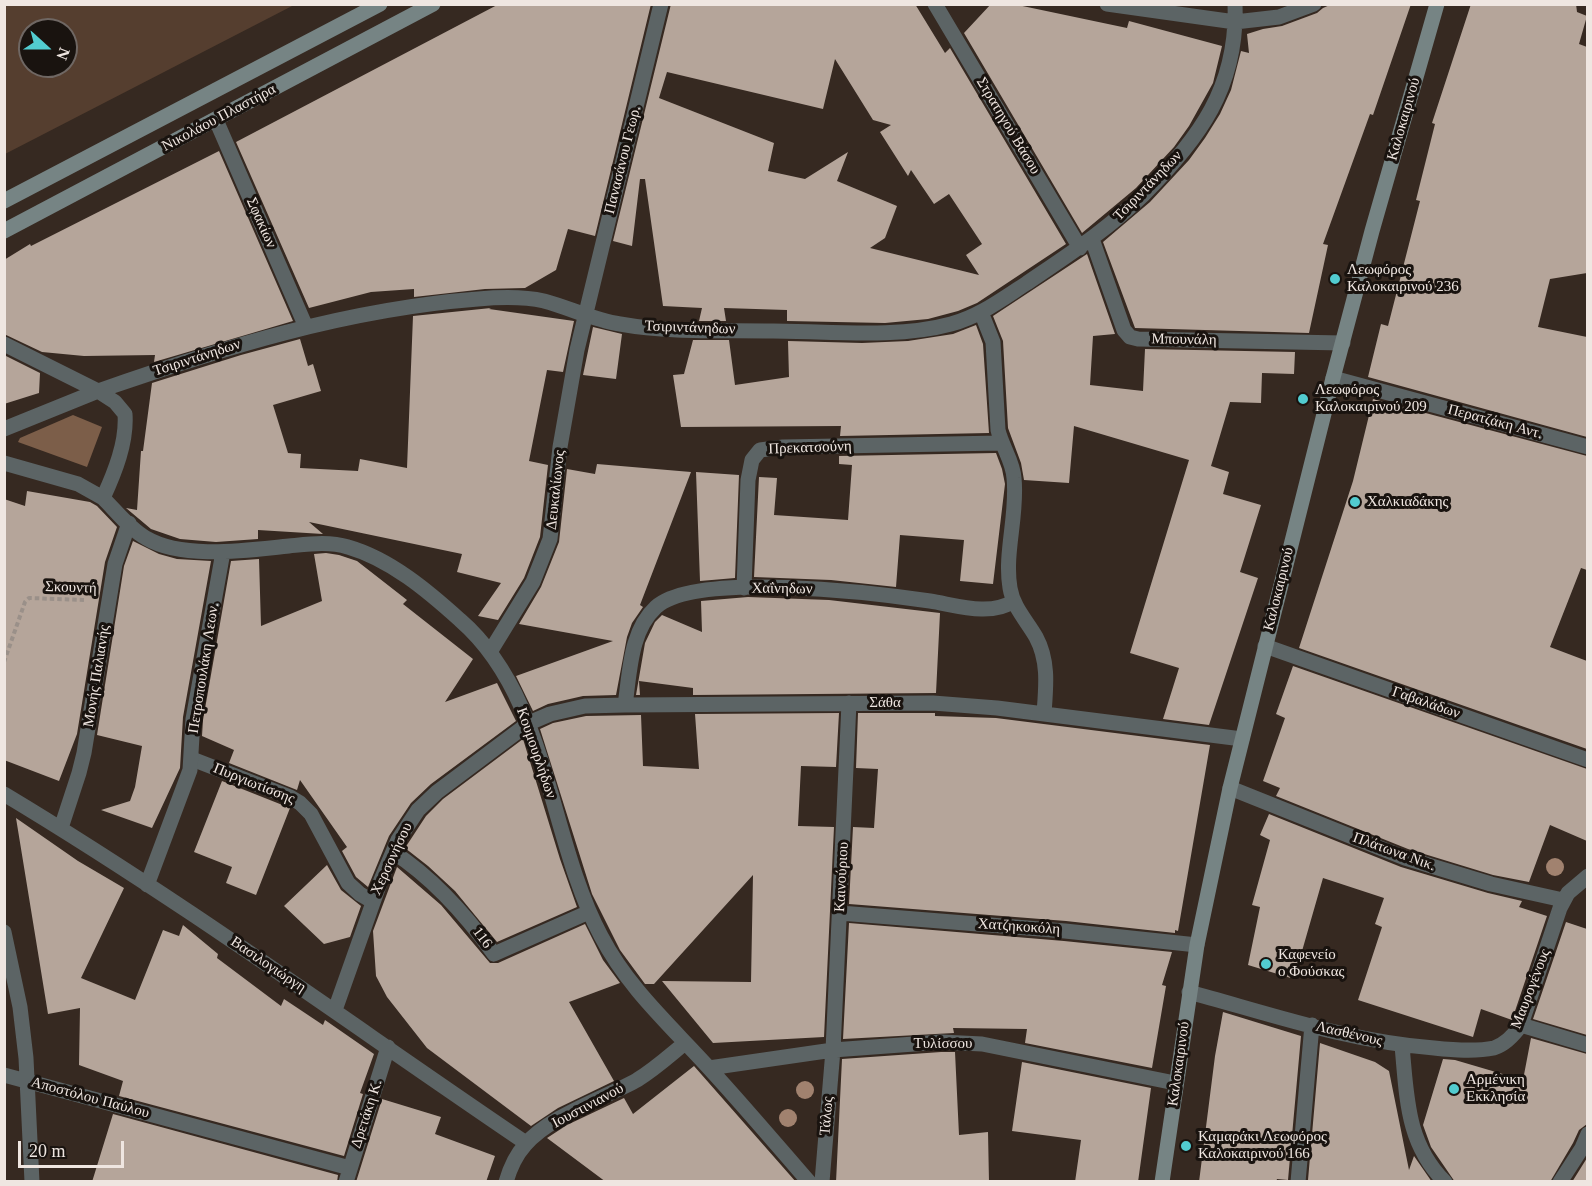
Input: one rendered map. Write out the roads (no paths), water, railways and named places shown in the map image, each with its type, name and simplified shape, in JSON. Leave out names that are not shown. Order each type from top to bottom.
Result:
[{"type":"main road","name":"Νικολάου Πλαστήρα","points":[[4,201],[380,4]]},
{"type":"main road","name":"Νικολάου Πλαστήρα","points":[[4,231],[433,4]]},
{"type":"main road","name":"Καλοκαιρινού","points":[[1162,1182],[1197,945],[1230,788],[1333,378],[1378,209],[1437,4]]},
{"type":"street","name":"Πανασάνου Γεωρ.","points":[[585,315],[661,4]]},
{"type":"street","name":"Στρατηγού Βάσου","points":[[935,4],[1086,243]]},
{"type":"street","points":[[1107,4],[1235,22],[1279,17],[1314,4]]},
{"type":"street","name":"Τσιριντάνηδων","points":[[4,429],[98,391],[258,339],[306,327],[414,306],[501,297],[544,302],[619,324],[648,327],[895,332],[950,325],[981,312],[1107,229],[1183,151],[1207,117],[1221,90],[1230,63],[1235,4]]},
{"type":"street","name":"Σφακίων","points":[[216,120],[306,327]]},
{"type":"street","name":"Μπουνάλη","points":[[1086,243],[1124,330],[1130,337],[1343,343]]},
{"type":"street","points":[[981,312],[993,342],[996,418],[1001,443],[1012,464],[1014,475],[1010,590],[1014,601],[1036,636],[1046,665],[1044,713]]},
{"type":"street","name":"Δευκαλίωνος","points":[[490,652],[533,582],[550,539],[560,447],[585,315]]},
{"type":"street","points":[[4,344],[98,391],[122,409],[125,414],[124,434],[119,456],[103,498]]},
{"type":"street","name":"Περατζάκη Αντ.","points":[[1333,378],[1587,447]]},
{"type":"street","name":"Πρεκατσούνη","points":[[744,588],[748,480],[752,460],[760,450],[783,447],[1001,443]]},
{"type":"street","name":"Κουμουρλήδων","points":[[4,463],[78,484],[103,498],[144,537],[164,545],[223,552],[313,544],[348,547],[384,563],[410,579],[461,621],[490,652],[529,723],[589,912],[613,958],[627,978],[809,1182]]},
{"type":"street","name":"Μονής Παλιανής","points":[[61,828],[84,753],[115,564],[129,523]]},
{"type":"street","name":"Πετροπουλάκη Λεων.","points":[[147,885],[188,780],[192,759],[193,719],[223,552]]},
{"type":"street","name":"Χαΐνηδων","points":[[625,705],[631,662],[641,625],[655,607],[679,594],[781,586],[894,596],[986,609],[1003,608],[1014,601]]},
{"type":"street","name":"Γαβαλάδων","points":[[1265,646],[1587,760]]},
{"type":"street","name":"Καινούριου","points":[[832,1050],[849,703]]},
{"type":"street","name":"Σάθα","points":[[529,723],[550,714],[585,706],[933,703],[1044,713],[1242,739]]},
{"type":"street","name":"Χερσονήσου","points":[[334,1010],[372,901],[393,852],[412,818],[428,799],[529,723]]},
{"type":"street","name":"Πυργιωτίσσης","points":[[192,759],[300,803],[311,813],[348,883],[372,901]]},
{"type":"street","name":"Πλάτωνα Νικ.","points":[[1230,788],[1405,858],[1491,884],[1563,900]]},
{"type":"street","name":"Βασιλογιώργη","points":[[4,794],[61,828],[334,1010],[526,1143]]},
{"type":"street","name":"116","points":[[393,852],[418,870],[461,911],[494,954],[589,912]]},
{"type":"street","name":"Μαυρογένους","points":[[1402,1046],[1465,1050],[1494,1047],[1509,1040],[1521,1024],[1563,900],[1587,876]]},
{"type":"street","name":"Χατζηκοκόλη","points":[[840,913],[1065,931],[1197,945]]},
{"type":"street","points":[[4,932],[20,1007],[28,1082],[32,1182]]},
{"type":"street","name":"Λασθένους","points":[[1189,992],[1402,1046],[1409,1113],[1416,1141],[1425,1158],[1445,1182]]},
{"type":"street","points":[[1521,1024],[1587,1045]]},
{"type":"street","points":[[1298,1182],[1312,1025]]},
{"type":"street","name":"Τυλίσσου","points":[[709,1068],[832,1050],[941,1041],[982,1044],[1175,1083]]},
{"type":"street","name":"Ιουστινιανού","points":[[506,1182],[514,1162],[526,1143],[570,1113],[657,1067],[685,1042]]},
{"type":"street","name":"Δρετάκη Κ.","points":[[348,1175],[388,1047]]},
{"type":"street","name":"Τάλως","points":[[822,1182],[832,1050]]},
{"type":"street","name":"Αποστόλου Παύλου","points":[[4,1075],[348,1175]]},
{"type":"street","points":[[1560,1182],[1582,1148],[1587,1134]]},
{"type":"place","name":"Λεωφόρος Καλοκαιρινού 236","points":[[1335,279]]},
{"type":"place","name":"Λεωφόρος Καλοκαιρινού 209","points":[[1303,399]]},
{"type":"place","name":"Χαλκιαδάκης","points":[[1355,502]]},
{"type":"place","name":"Καφενείο ο Φούσκας","points":[[1266,964]]},
{"type":"place","name":"Αρμένικη Εκκλησία","points":[[1454,1089]]},
{"type":"place","name":"Καμαράκι Λεωφόρος Καλοκαιρινού 166","points":[[1186,1146]]}]
